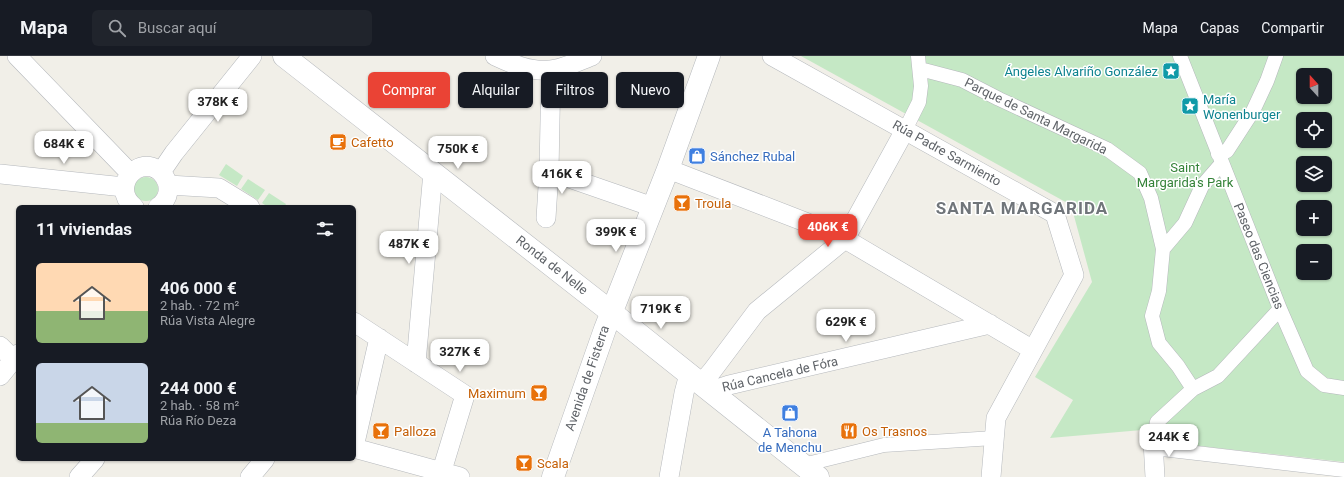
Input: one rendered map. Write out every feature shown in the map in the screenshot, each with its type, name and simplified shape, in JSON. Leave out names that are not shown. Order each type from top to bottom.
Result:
[{"type":"street","points":[[18,56],[127,180],[126,199],[132,205]]},
{"type":"street","points":[[164,179],[252,56]]},
{"type":"street","name":"Ronda de Nelle","points":[[284,56],[611,312],[810,471]]},
{"type":"street","points":[[496,56],[508,62],[534,70],[551,70],[568,66],[592,56]]},
{"type":"street","name":"Avenida de Fisterra","points":[[552,477],[611,312],[668,169],[709,56]]},
{"type":"street","name":"Rúa Padre Sarmiento","points":[[772,56],[1055,214],[1074,275],[996,418],[991,477]]},
{"type":"street","name":"Paseo das Ciencias","points":[[1180,56],[1280,309],[1307,371],[1324,385],[1344,388]]},
{"type":"street","points":[[1163,249],[1185,223],[1202,186],[1253,111],[1267,81],[1276,56]]},
{"type":"street","name":"Parque de Santa Margarida","points":[[905,130],[919,102],[921,86],[919,63],[962,80],[998,99],[1107,149],[1140,173],[1151,198],[1163,249],[1159,291],[1152,316],[1160,343],[1178,366],[1193,389]]},
{"type":"street","points":[[546,218],[551,70]]},
{"type":"street","points":[[669,477],[684,393],[700,383],[712,371],[757,311],[845,240],[905,130]]},
{"type":"street","points":[[0,174],[127,180],[142,167],[155,168],[164,179],[168,192],[166,199],[161,205]]},
{"type":"street","points":[[668,169],[826,230],[1034,350]]},
{"type":"street","points":[[548,171],[653,207]]},
{"type":"street","points":[[416,363],[432,172]]},
{"type":"street","points":[[164,179],[219,188],[247,205]]},
{"type":"street","points":[[1155,477],[1153,444],[1157,422],[1193,389],[1218,376],[1280,309]]},
{"type":"street","points":[[356,323],[465,395],[440,474]]},
{"type":"street","name":"Rúa Cancela de Fóra","points":[[700,383],[729,385],[990,324]]},
{"type":"street","points":[[356,439],[379,338]]},
{"type":"street","points":[[0,346],[16,357]]},
{"type":"street","points":[[0,376],[16,359]]},
{"type":"street","points":[[810,471],[884,445],[994,438]]},
{"type":"street","points":[[1153,444],[1344,470]]},
{"type":"street","points":[[356,449],[440,474],[460,477]]},
{"type":"street","points":[[79,477],[93,461]]},
{"type":"street","points":[[250,477],[263,461]]},
{"type":"green space","name":"Saint Margarida's Park","points":[[801,56],[1344,56],[1344,462],[1144,440],[1142,430],[1050,438],[1073,400],[1035,377],[1092,282],[1071,205]]},
{"type":"green space","points":[[226,164],[243,176],[237,186],[219,175]]},
{"type":"green space","points":[[146,177],[151,178],[157,184],[157,194],[151,200],[146,201],[141,200],[135,194],[134,189],[135,184],[141,178]]},
{"type":"green space","points":[[248,179],[265,190],[258,200],[241,189]]},
{"type":"green space","points":[[269,193],[286,204],[265,205],[262,203]]},
{"type":"place","name":"Ángeles Alvariño González","points":[[1171,71]]},
{"type":"place","name":"María Wonenburger","points":[[1190,106]]},
{"type":"place","name":"Cafetto","points":[[338,142]]},
{"type":"place","name":"Sánchez Rubal","points":[[697,156]]},
{"type":"place","name":"Troula","points":[[682,203]]},
{"type":"place","name":"Maximum","points":[[539,393]]},
{"type":"place","name":"A Tahona de Menchu","points":[[790,413]]},
{"type":"place","name":"Palloza","points":[[381,431]]},
{"type":"place","name":"Os Trasnos","points":[[849,431]]},
{"type":"place","name":"Scala","points":[[524,463]]},
{"type":"district","name":"SANTA MARGARIDA","points":[[1022,208]]}]
